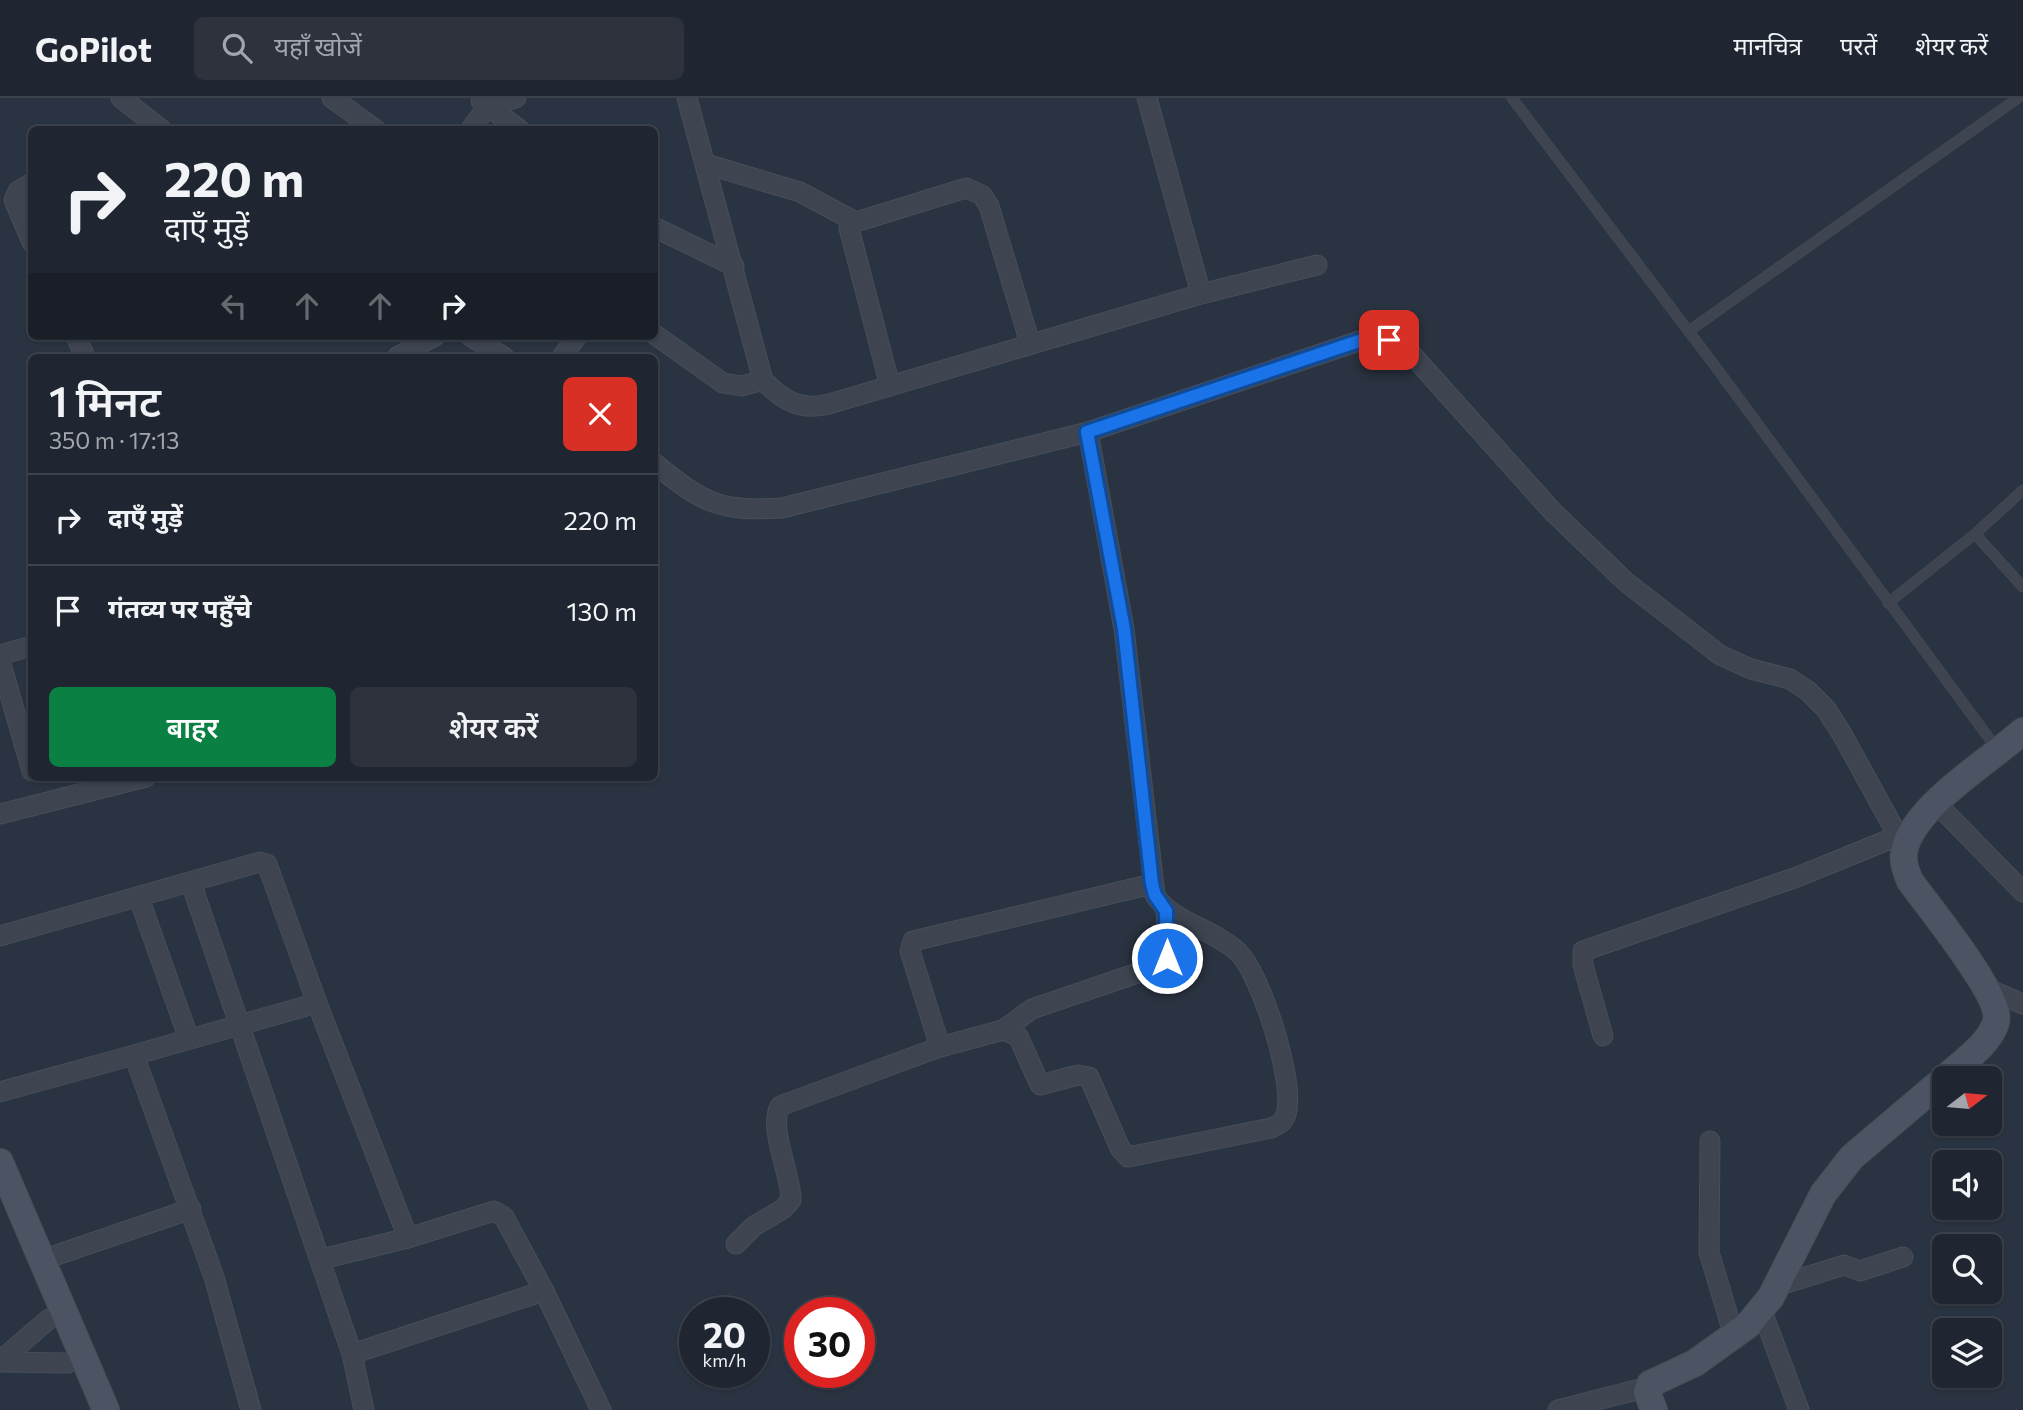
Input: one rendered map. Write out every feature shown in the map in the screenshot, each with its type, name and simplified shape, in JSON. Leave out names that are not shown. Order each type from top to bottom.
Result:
[{"type":"street","points":[[121,98],[151,126]]},
{"type":"street","points":[[332,98],[356,105],[373,126]]},
{"type":"street","points":[[483,102],[516,98]]},
{"type":"street","points":[[687,98],[763,380],[788,402],[813,408],[1030,343],[1317,265]]},
{"type":"street","points":[[1147,98],[1201,295]]},
{"type":"street","points":[[472,126],[483,102]]},
{"type":"street","points":[[483,102],[515,126]]},
{"type":"street","points":[[706,164],[782,185],[856,222]]},
{"type":"street","points":[[28,185],[18,191],[14,200],[28,233]]},
{"type":"street","points":[[890,386],[849,231],[856,222],[966,188],[982,195],[989,206],[1030,343]]},
{"type":"street","points":[[658,229],[734,266]]},
{"type":"street","points":[[658,337],[723,383],[742,386],[763,380]]},
{"type":"street","points":[[402,354],[428,340]]},
{"type":"street","points":[[476,340],[499,354]]},
{"type":"street","points":[[658,466],[708,502],[747,510],[782,508],[1087,432],[1359,341],[1389,340],[1400,344],[1438,381],[1552,512],[1626,582],[1720,655],[1751,669],[1790,679],[1808,691],[1826,709],[1842,734],[1916,825],[2023,892]]},
{"type":"street","points":[[736,1244],[754,1226],[783,1209],[791,1200],[776,1123],[780,1106],[940,1047],[1003,1030],[1032,1009],[1161,965],[1168,949],[1166,911],[1155,895],[1152,884],[1124,629],[1087,432]]},
{"type":"street","points":[[0,655],[28,647]]},
{"type":"street","points":[[0,661],[28,757]]},
{"type":"street","points":[[1603,1036],[1583,965],[1584,951],[1797,877],[1916,825],[2023,731]]},
{"type":"street","points":[[34,781],[41,803]]},
{"type":"street","points":[[0,814],[128,781]]},
{"type":"street","points":[[1916,825],[1904,864],[1910,881],[1988,989],[1995,1003],[1996,1024],[1978,1047],[1958,1066]]},
{"type":"street","points":[[0,936],[260,862],[267,864],[317,1003],[408,1238]]},
{"type":"street","points":[[191,883],[322,1259],[352,1354],[364,1410]]},
{"type":"street","points":[[940,1047],[909,951],[913,941],[1152,884]]},
{"type":"street","points":[[139,898],[189,1039]]},
{"type":"street","points":[[1003,1030],[1018,1036],[1040,1085],[1078,1075],[1089,1077],[1120,1148],[1128,1157],[1280,1124],[1286,1115],[1287,1101],[1281,1057],[1266,1001],[1249,966],[1230,945],[1207,929],[1166,911]]},
{"type":"street","points":[[1988,989],[2023,1004]]},
{"type":"street","points":[[0,1092],[317,1003]]},
{"type":"street","points":[[134,1055],[191,1209],[251,1410]]},
{"type":"street","points":[[1558,1410],[1651,1399],[1659,1378],[1695,1363],[1734,1336],[1762,1311],[1822,1194],[1852,1157],[1932,1089]]},
{"type":"street","points":[[1710,1141],[1709,1252],[1734,1336]]},
{"type":"street","points":[[0,1162],[106,1410]]},
{"type":"street","points":[[0,1200],[88,1410]]},
{"type":"street","points":[[42,1260],[191,1209]]},
{"type":"street","points":[[322,1259],[408,1238],[494,1211],[504,1217],[544,1291],[601,1410]]},
{"type":"street","points":[[1777,1286],[1844,1265],[1860,1271],[1903,1257]]},
{"type":"street","points":[[352,1354],[544,1291]]},
{"type":"street","points":[[1762,1311],[1799,1410]]},
{"type":"street","points":[[0,1362],[49,1319]]},
{"type":"street","points":[[0,1362],[68,1363]]},
{"type":"lane","points":[[1689,331],[2018,98]]},
{"type":"lane","points":[[1517,100],[1999,752]]},
{"type":"lane","points":[[1888,603],[1975,534],[2023,490]]},
{"type":"lane","points":[[1975,534],[2023,587]]},
{"type":"route","points":[[1167,958],[1166,911],[1155,895],[1152,884],[1124,629],[1087,432],[1359,341],[1389,340]]}]
